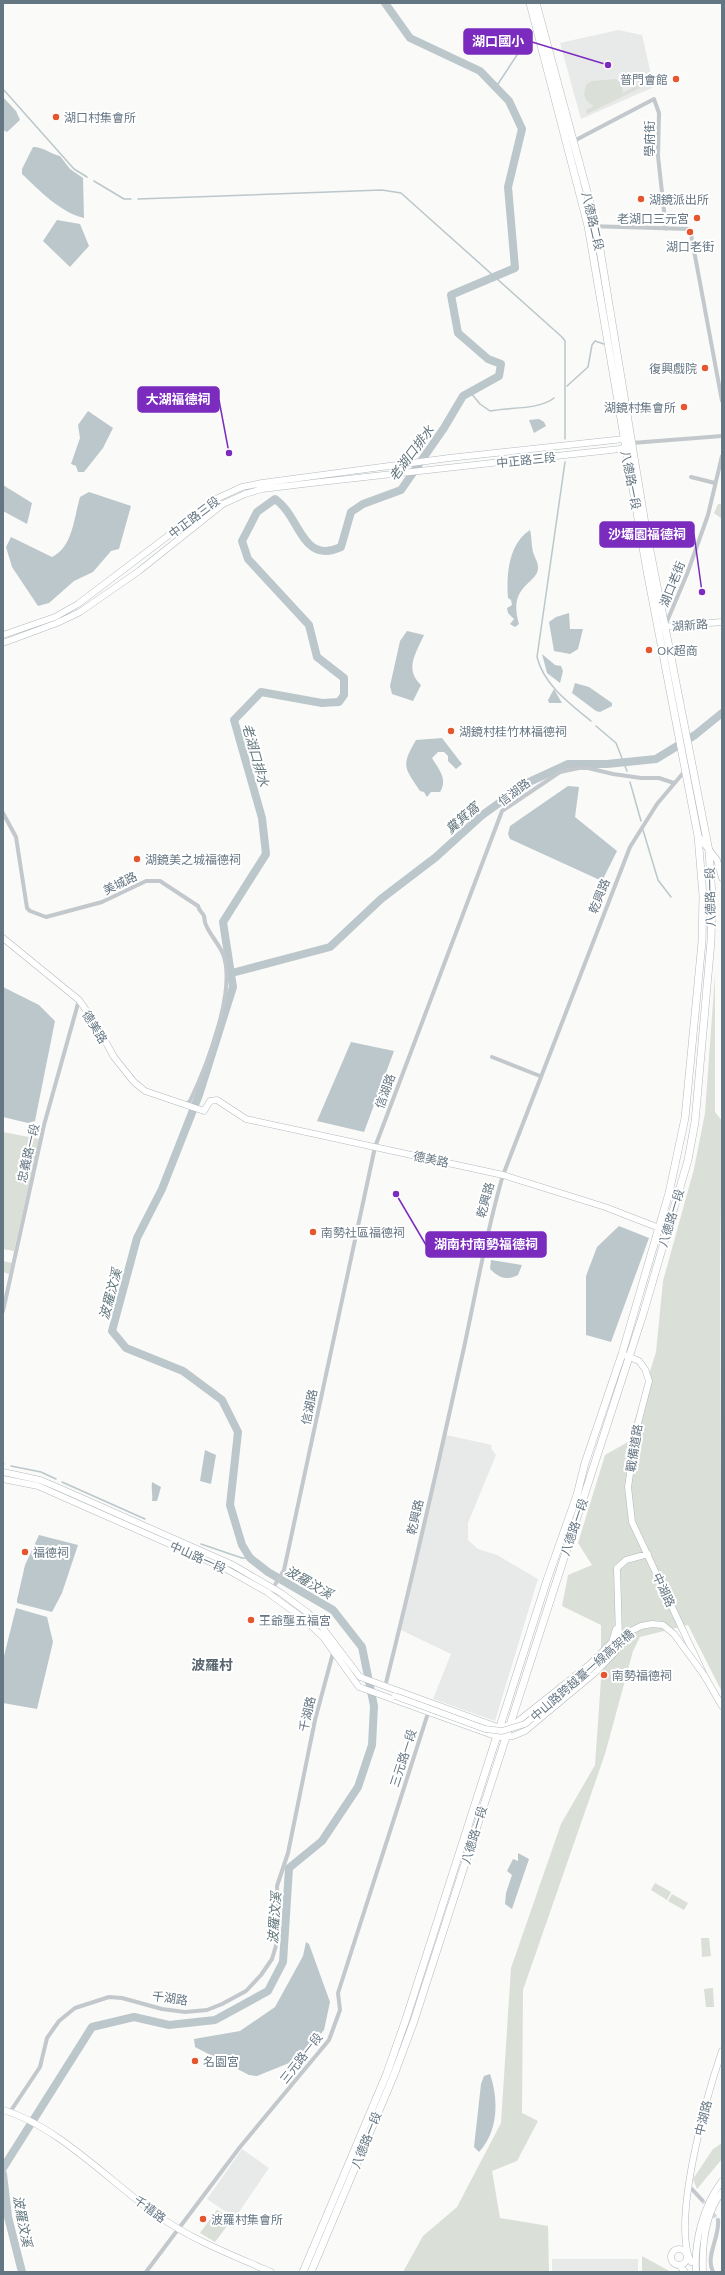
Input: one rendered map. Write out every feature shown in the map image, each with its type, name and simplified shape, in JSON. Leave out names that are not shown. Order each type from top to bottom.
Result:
[{"type":"main road","name":"八德路二段","points":[[530,3],[588,226],[624,439]]},
{"type":"main road","name":"八德路二段","points":[[536,3],[575,142],[586,193],[596,224],[632,443]]},
{"type":"main road","name":"八德路一段","points":[[302,2272],[387,2072],[500,1728],[667,1231],[688,1160],[695,1122],[711,940],[712,896],[709,851],[624,439]]},
{"type":"main road","name":"八德路一段","points":[[311,2272],[394,2075],[414,2021],[468,1855],[625,1355],[678,1154],[685,1118],[702,942],[703,896],[698,836],[676,734],[662,627],[632,443]]},
{"type":"street","name":"學府街","points":[[567,143],[575,142],[654,99],[659,114],[658,156],[666,229]]},
{"type":"street","points":[[588,226],[596,224],[666,229],[690,229],[722,401]]},
{"type":"street","points":[[624,439],[632,443],[722,436]]},
{"type":"street","name":"中正路三段","points":[[3,636],[55,617],[78,604],[227,493],[262,482],[409,463],[423,463],[624,439]]},
{"type":"street","name":"中正路三段","points":[[3,643],[57,623],[80,612],[139,571],[233,498],[262,489],[625,448],[632,443]]},
{"type":"street","name":"湖口老街","points":[[662,627],[687,574],[708,515],[722,456]]},
{"type":"street","points":[[691,477],[715,483]]},
{"type":"street","name":"湖新路","points":[[662,627],[722,622]]},
{"type":"street","name":"信湖路","points":[[273,1588],[284,1570],[375,1147],[502,811],[560,772],[579,768],[588,768],[613,774],[641,778],[659,778],[674,783]]},
{"type":"street","name":"乾興路","points":[[385,1687],[447,1425],[483,1261],[490,1216],[503,1175],[540,1076],[630,847],[641,827],[684,772]]},
{"type":"street","name":"美城路","points":[[3,813],[16,837],[27,908],[30,911],[46,918],[102,902],[146,881],[160,881],[198,906],[204,917],[205,924],[223,953],[227,974],[224,1000],[207,1065],[187,1106]]},
{"type":"street","points":[[698,836],[716,860],[722,878]]},
{"type":"street","name":"德美路","points":[[3,938],[79,1000],[97,1026],[114,1057],[134,1082],[145,1092],[204,1111],[210,1101],[217,1100],[246,1119],[503,1175],[605,1207],[667,1231]]},
{"type":"street","name":"忠義路一段","points":[[3,1311],[44,1125],[79,1000]]},
{"type":"street","points":[[492,1057],[540,1076]]},
{"type":"street","name":"戰備道路","points":[[625,1355],[639,1361],[645,1369],[649,1381],[637,1427],[628,1487],[632,1522],[648,1554]]},
{"type":"street","name":"中山路一段","points":[[3,1472],[40,1480],[233,1565],[273,1588],[308,1613],[322,1627],[360,1677],[385,1687]]},
{"type":"street","name":"中山路一段","points":[[3,1479],[38,1486],[226,1569],[267,1592],[304,1619],[323,1637],[333,1653],[360,1687],[382,1696]]},
{"type":"street","points":[[382,1696],[498,1737],[506,1737],[525,1731],[597,1671],[615,1652],[619,1638],[617,1568],[626,1560],[648,1554]]},
{"type":"street","name":"中湖路","points":[[648,1554],[704,1675],[722,1706]]},
{"type":"street","points":[[385,1687],[500,1728],[517,1722],[590,1664],[612,1642],[618,1623]]},
{"type":"street","name":"中山路跨越臺一線高架橋","points":[[395,1696],[485,1729],[497,1731],[513,1729],[525,1724],[546,1708],[631,1631],[652,1624],[662,1625],[674,1634],[704,1675]]},
{"type":"street","name":"千湖路","points":[[10,2112],[40,2067],[47,2038],[59,2021],[75,2008],[109,1997],[122,1998],[162,2009],[184,2012],[207,2010],[246,1991],[261,1975],[272,1959],[277,1942],[279,1923],[277,1886],[288,1853],[315,1720],[333,1653]]},
{"type":"street","points":[[385,1687],[395,1696]]},
{"type":"street","points":[[382,1696],[395,1696]]},
{"type":"street","name":"三元路一段","points":[[146,2272],[240,2147],[329,2040],[340,2010],[338,1993],[431,1704]]},
{"type":"street","points":[[460,1852],[468,1855]]},
{"type":"street","name":"中湖路","points":[[684,2243],[690,2174],[713,2077],[722,2051]]},
{"type":"street","points":[[3,2110],[10,2112]]},
{"type":"street","name":"千禧路","points":[[10,2112],[42,2126],[179,2230],[271,2272]]},
{"type":"street","points":[[696,2272],[705,2213],[714,2192],[722,2181]]},
{"type":"street","points":[[689,2186],[702,2200]]},
{"type":"street","points":[[703,2272],[700,2248],[710,2218],[722,2192]]},
{"type":"street","points":[[713,2272],[710,2263],[719,2226],[718,2220]]},
{"type":"street","points":[[685,2272],[679,2265],[674,2264],[672,2259],[676,2250],[684,2243],[691,2262]]},
{"type":"street","points":[[676,2250],[681,2250],[687,2254]]},
{"type":"street","points":[[679,2265],[686,2262],[687,2254]]},
{"type":"shaded area","points":[[618,30],[642,35],[654,87],[581,119],[560,43]]},
{"type":"shaded area","points":[[616,79],[622,85],[623,93],[638,85],[640,88],[587,114],[586,110],[594,106],[588,102],[584,94],[587,84],[592,81]]},
{"type":"shaded area","points":[[3,97],[16,111],[20,120],[7,132],[3,130]]},
{"type":"shaded area","points":[[33,147],[40,148],[60,156],[70,169],[83,178],[84,218],[59,206],[43,194],[22,174],[22,169]]},
{"type":"shaded area","points":[[57,220],[80,224],[89,246],[70,267],[43,241]]},
{"type":"shaded area","points":[[88,411],[113,428],[103,448],[84,472],[78,472],[76,466],[71,464],[80,438],[78,425]]},
{"type":"shaded area","points":[[539,419],[544,422],[546,426],[534,433],[529,420]]},
{"type":"shaded area","points":[[3,485],[32,503],[27,524],[3,511]]},
{"type":"shaded area","points":[[89,492],[131,506],[119,549],[111,551],[93,572],[74,581],[49,603],[38,606],[12,567],[6,547],[11,537],[52,557],[59,552],[69,539],[80,497]]},
{"type":"shaded area","points":[[718,504],[722,504],[722,519],[714,513]]},
{"type":"shaded area","points":[[530,530],[532,549],[538,567],[537,573],[520,593],[516,611],[519,624],[515,627],[510,624],[514,619],[508,613],[507,608],[512,605],[511,600],[508,598],[510,560],[517,543]]},
{"type":"shaded area","points":[[569,613],[570,629],[583,629],[578,649],[570,654],[554,651],[549,622],[556,617]]},
{"type":"shaded area","points":[[407,631],[424,635],[415,655],[412,667],[416,679],[421,685],[413,701],[392,694],[390,686],[400,641]]},
{"type":"shaded area","points":[[542,654],[555,665],[561,666],[563,671],[560,683],[547,673]]},
{"type":"shaded area","points":[[575,683],[589,687],[612,703],[612,706],[600,712],[596,711],[572,693]]},
{"type":"shaded area","points":[[554,689],[562,703],[549,703],[548,700]]},
{"type":"shaded area","points":[[442,738],[462,764],[456,769],[448,761],[448,756],[444,752],[438,752],[432,758],[442,775],[443,783],[440,792],[431,792],[427,797],[424,792],[420,791],[411,777],[406,766],[406,761],[416,740]]},
{"type":"shaded area","points":[[568,786],[579,787],[575,817],[617,851],[602,881],[510,839],[508,834],[510,826]]},
{"type":"shaded area","points":[[715,975],[715,1112],[722,1121],[720,1271],[722,1692],[688,1625],[640,1637],[633,1651],[605,1754],[523,1990],[522,2113],[538,2121],[517,2161],[492,2171],[500,2218],[548,2226],[549,2272],[403,2272],[423,2236],[457,2207],[501,2123],[511,1968],[561,1824],[595,1765],[601,1679],[601,1625],[562,1606],[568,1575],[592,1565],[578,1543],[605,1455],[628,1442],[656,1352],[663,1281],[694,1169],[705,1113]]},
{"type":"shaded area","points":[[3,987],[39,1005],[55,1021],[35,1121],[28,1123],[3,1117]]},
{"type":"shaded area","points":[[351,1042],[394,1051],[364,1132],[317,1121]]},
{"type":"shaded area","points":[[3,1132],[39,1139],[14,1251],[3,1249]]},
{"type":"shaded area","points":[[619,1226],[649,1238],[611,1342],[586,1335],[586,1276],[597,1247]]},
{"type":"shaded area","points":[[491,1260],[522,1265],[518,1275],[510,1278],[503,1278],[490,1269]]},
{"type":"shaded area","points":[[3,1261],[12,1263],[9,1274],[3,1272]]},
{"type":"shaded area","points":[[446,1435],[492,1445],[491,1448],[496,1455],[468,1523],[468,1540],[478,1549],[497,1555],[538,1579],[495,1721],[433,1699],[451,1654],[401,1630]]},
{"type":"shaded area","points":[[205,1450],[216,1455],[211,1484],[200,1481]]},
{"type":"shaded area","points":[[152,1482],[161,1487],[157,1501],[152,1501]]},
{"type":"shaded area","points":[[39,1535],[78,1545],[62,1593],[52,1612],[17,1603],[25,1565]]},
{"type":"shaded area","points":[[16,1608],[47,1617],[53,1642],[37,1709],[3,1703],[3,1660]]},
{"type":"shaded area","points":[[518,1853],[529,1859],[512,1909],[505,1904],[506,1893],[512,1875],[507,1871],[513,1859],[518,1861]]},
{"type":"shaded area","points":[[655,1883],[671,1892],[667,1900],[651,1890]]},
{"type":"shaded area","points":[[672,1894],[688,1903],[684,1910],[668,1901]]},
{"type":"shaded area","points":[[701,1938],[709,1938],[711,1956],[702,1957]]},
{"type":"shaded area","points":[[306,1942],[309,1944],[330,2002],[324,2030],[299,2059],[257,2076],[249,2075],[195,2047],[194,2039],[240,2031],[275,2007],[303,1956]]},
{"type":"shaded area","points":[[713,1988],[714,2007],[706,2007],[704,1989]]},
{"type":"shaded area","points":[[490,2074],[495,2094],[495,2115],[490,2135],[479,2152],[474,2147],[481,2084],[484,2076]]},
{"type":"shaded area","points":[[722,2143],[722,2159],[697,2189],[693,2179],[713,2149]]},
{"type":"shaded area","points":[[242,2149],[269,2168],[235,2218],[207,2199]]},
{"type":"shaded area","points":[[217,2210],[233,2218],[215,2242],[200,2233]]},
{"type":"shaded area","points":[[642,2256],[671,2272],[642,2272]]},
{"type":"shaded area","points":[[552,2259],[638,2259],[638,2272],[552,2272]]},
{"type":"waterway","name":"波羅汶溪","points":[[3,2168],[92,2027],[134,2017],[169,2025],[215,2020],[268,1991],[283,1962],[289,1868],[322,1841],[358,1787],[372,1745],[374,1706],[362,1647],[333,1610],[268,1572],[250,1558],[242,1545],[230,1505],[238,1432],[222,1400],[183,1371],[126,1348],[112,1331],[137,1238],[162,1189],[199,1095],[233,987],[223,922],[266,854],[262,818],[234,720],[261,692],[322,703],[339,702],[344,695],[344,678],[317,657],[309,625],[248,559],[242,541],[257,512],[275,499],[284,507],[309,544],[317,550],[328,551],[341,547],[351,512],[363,504],[401,490],[444,428],[463,396],[499,376],[501,364],[488,359],[458,333],[451,295],[515,268],[508,187],[522,129],[509,101],[480,71],[410,38],[385,3]]},
{"type":"waterway","points":[[496,87],[532,32]]},
{"type":"waterway","points":[[3,89],[74,169],[87,177]]},
{"type":"waterway","points":[[94,181],[124,199],[131,199]]},
{"type":"waterway","points":[[138,199],[382,190],[401,193],[565,341],[565,439]]},
{"type":"waterway","points":[[567,386],[588,367],[592,345],[595,341],[604,344]]},
{"type":"waterway","points":[[470,392],[480,404],[490,411],[540,405],[554,398]]},
{"type":"waterway","points":[[565,462],[537,657],[540,667],[551,685],[558,693],[591,721]]},
{"type":"waterway","name":"糞箕窩","points":[[232,973],[330,947],[381,899],[436,857],[481,816],[527,783],[568,764],[607,764],[656,759],[695,735],[722,713]]},
{"type":"waterway","points":[[596,726],[616,743],[627,771]]},
{"type":"waterway","points":[[630,782],[641,821]]},
{"type":"waterway","points":[[643,830],[658,880],[671,897]]},
{"type":"waterway","points":[[11,1466],[41,1472],[56,1479]]},
{"type":"waterway","points":[[62,1482],[145,1519]]},
{"type":"waterway","points":[[201,1544],[242,1558],[250,1558]]},
{"type":"waterway","name":"波羅汶溪","points":[[3,2174],[8,2217],[22,2272]]},
{"type":"tunnel","points":[[702,2200],[718,2220]]},
{"type":"place","name":"湖口國小","points":[[608,65]]},
{"type":"place","name":"普門會館","points":[[676,79]]},
{"type":"place","name":"湖口村集會所","points":[[56,117]]},
{"type":"place","name":"湖鏡派出所","points":[[641,199]]},
{"type":"place","name":"老湖口三元宮","points":[[697,218]]},
{"type":"place","name":"湖口老街","points":[[690,232]]},
{"type":"place","name":"復興戲院","points":[[705,368]]},
{"type":"place","name":"湖鏡村集會所","points":[[684,407]]},
{"type":"place","name":"大湖福德祠","points":[[229,453]]},
{"type":"place","name":"沙壩園福德祠","points":[[702,592]]},
{"type":"place","name":"OK超商","points":[[649,650]]},
{"type":"place","name":"湖鏡村桂竹林福德祠","points":[[451,731]]},
{"type":"place","name":"湖鏡美之城福德祠","points":[[137,859]]},
{"type":"place","name":"湖南村南勢福德祠","points":[[396,1194]]},
{"type":"place","name":"南勢社區福德祠","points":[[313,1232]]},
{"type":"place","name":"福德祠","points":[[25,1552]]},
{"type":"place","name":"王爺壟五福宮","points":[[251,1620]]},
{"type":"place","name":"南勢福德祠","points":[[604,1675]]},
{"type":"place","name":"名園宮","points":[[195,2061]]},
{"type":"place","name":"波羅村集會所","points":[[203,2219]]},
{"type":"district","name":"波羅村","points":[[212,1665]]},
{"type":"water label","name":"老湖口排水","points":[[411,453]]},
{"type":"water label","name":"老湖口排水","points":[[256,755]]}]
